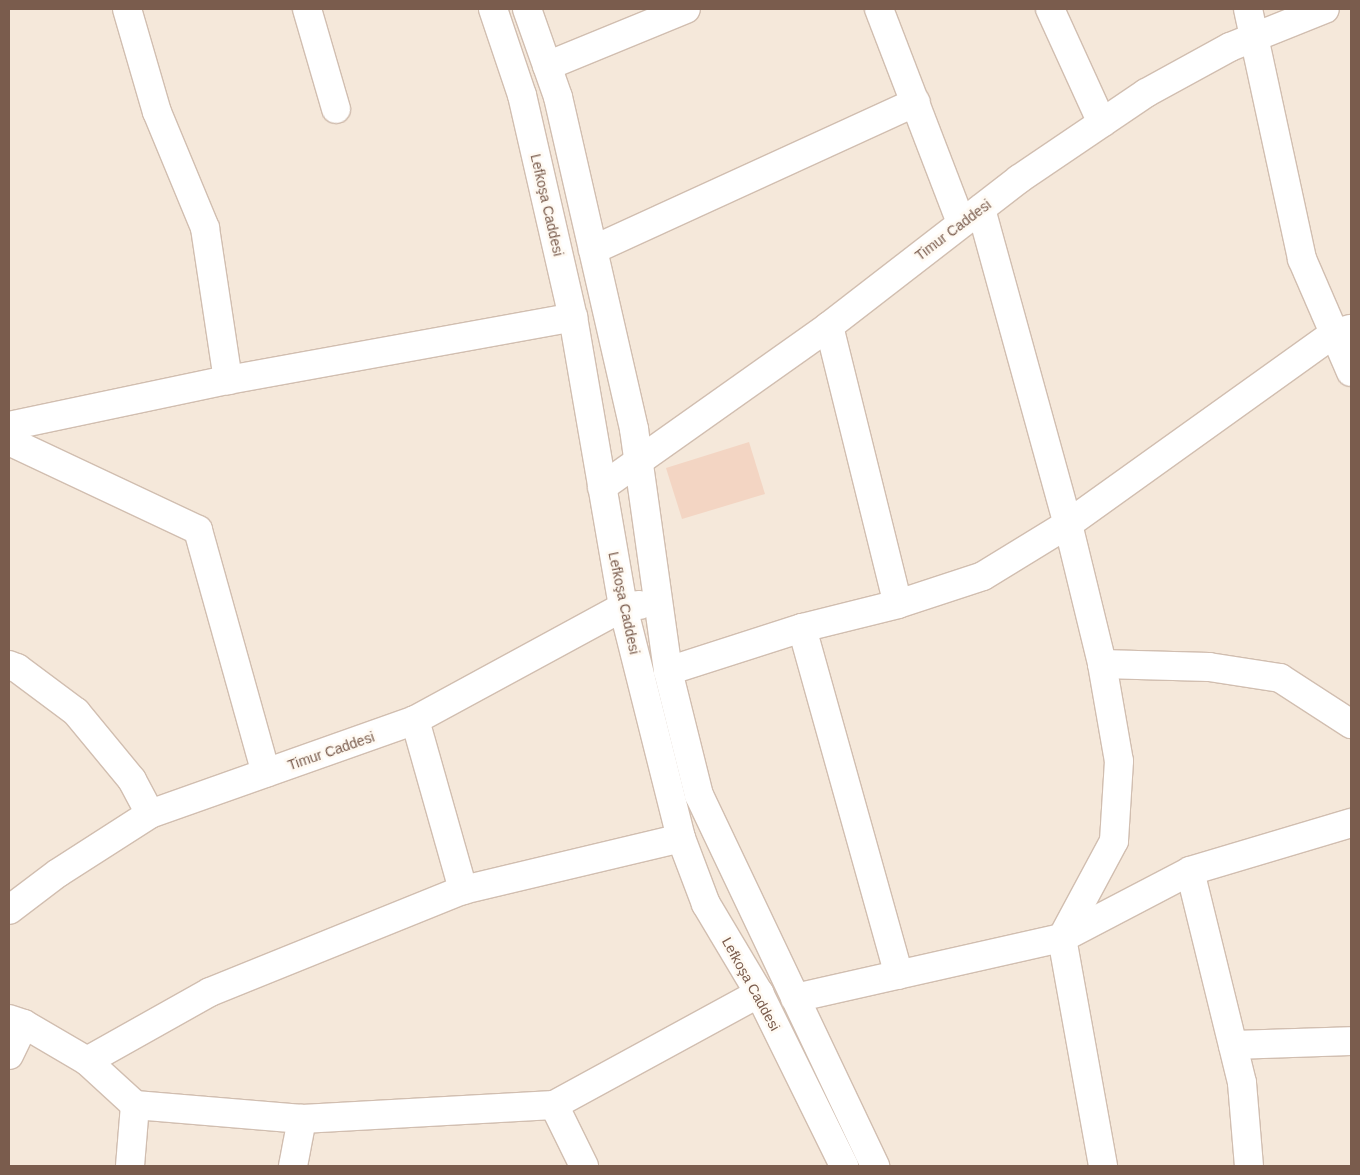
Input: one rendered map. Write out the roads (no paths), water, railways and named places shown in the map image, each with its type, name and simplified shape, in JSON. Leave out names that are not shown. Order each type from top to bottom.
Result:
[{"type":"street","points":[[127,9],[157,112],[205,228],[228,380]]},
{"type":"street","points":[[308,9],[336,109]]},
{"type":"street","name":"Lefkoşa Caddesi","points":[[493,9],[522,96],[573,317],[623,607],[681,838],[706,904],[759,993],[844,1166]]},
{"type":"street","points":[[527,9],[558,97],[634,430],[668,670],[699,795],[874,1166]]},
{"type":"street","points":[[547,66],[686,9]]},
{"type":"street","points":[[879,9],[916,102],[971,216],[1068,524],[1102,664],[1119,761],[1114,841],[1062,938],[1103,1166]]},
{"type":"street","points":[[1050,9],[1102,123]]},
{"type":"street","points":[[1248,9],[1302,259],[1342,331],[1351,372]]},
{"type":"street","name":"Timur Caddesi","points":[[602,487],[829,326],[1019,179],[1146,93],[1230,47],[1325,9]]},
{"type":"street","points":[[593,250],[916,102]]},
{"type":"street","points":[[9,426],[228,380],[573,317]]},
{"type":"street","points":[[829,326],[898,604]]},
{"type":"street","points":[[668,670],[802,628],[898,604],[983,576],[1068,524],[1342,331]]},
{"type":"street","points":[[9,441],[198,530],[266,774]]},
{"type":"street","name":"Timur Caddesi","points":[[9,910],[58,873],[150,814],[415,720],[623,607],[659,603]]},
{"type":"street","points":[[802,628],[900,975]]},
{"type":"street","points":[[1102,664],[1209,667],[1280,678],[1351,724]]},
{"type":"street","points":[[9,665],[17,668],[76,712],[132,780],[150,814]]},
{"type":"street","points":[[415,720],[463,890]]},
{"type":"street","points":[[795,998],[1062,938],[1190,871],[1351,824]]},
{"type":"street","points":[[87,1062],[210,992],[463,890],[681,838]]},
{"type":"street","points":[[1190,871],[1242,1083],[1249,1166]]},
{"type":"street","points":[[9,1055],[16,1021],[87,1062],[135,1105],[302,1119],[554,1106],[759,993]]},
{"type":"street","points":[[1233,1045],[1351,1042]]},
{"type":"street","points":[[130,1166],[135,1105]]},
{"type":"street","points":[[554,1106],[584,1166]]},
{"type":"street","points":[[293,1166],[302,1119]]}]
